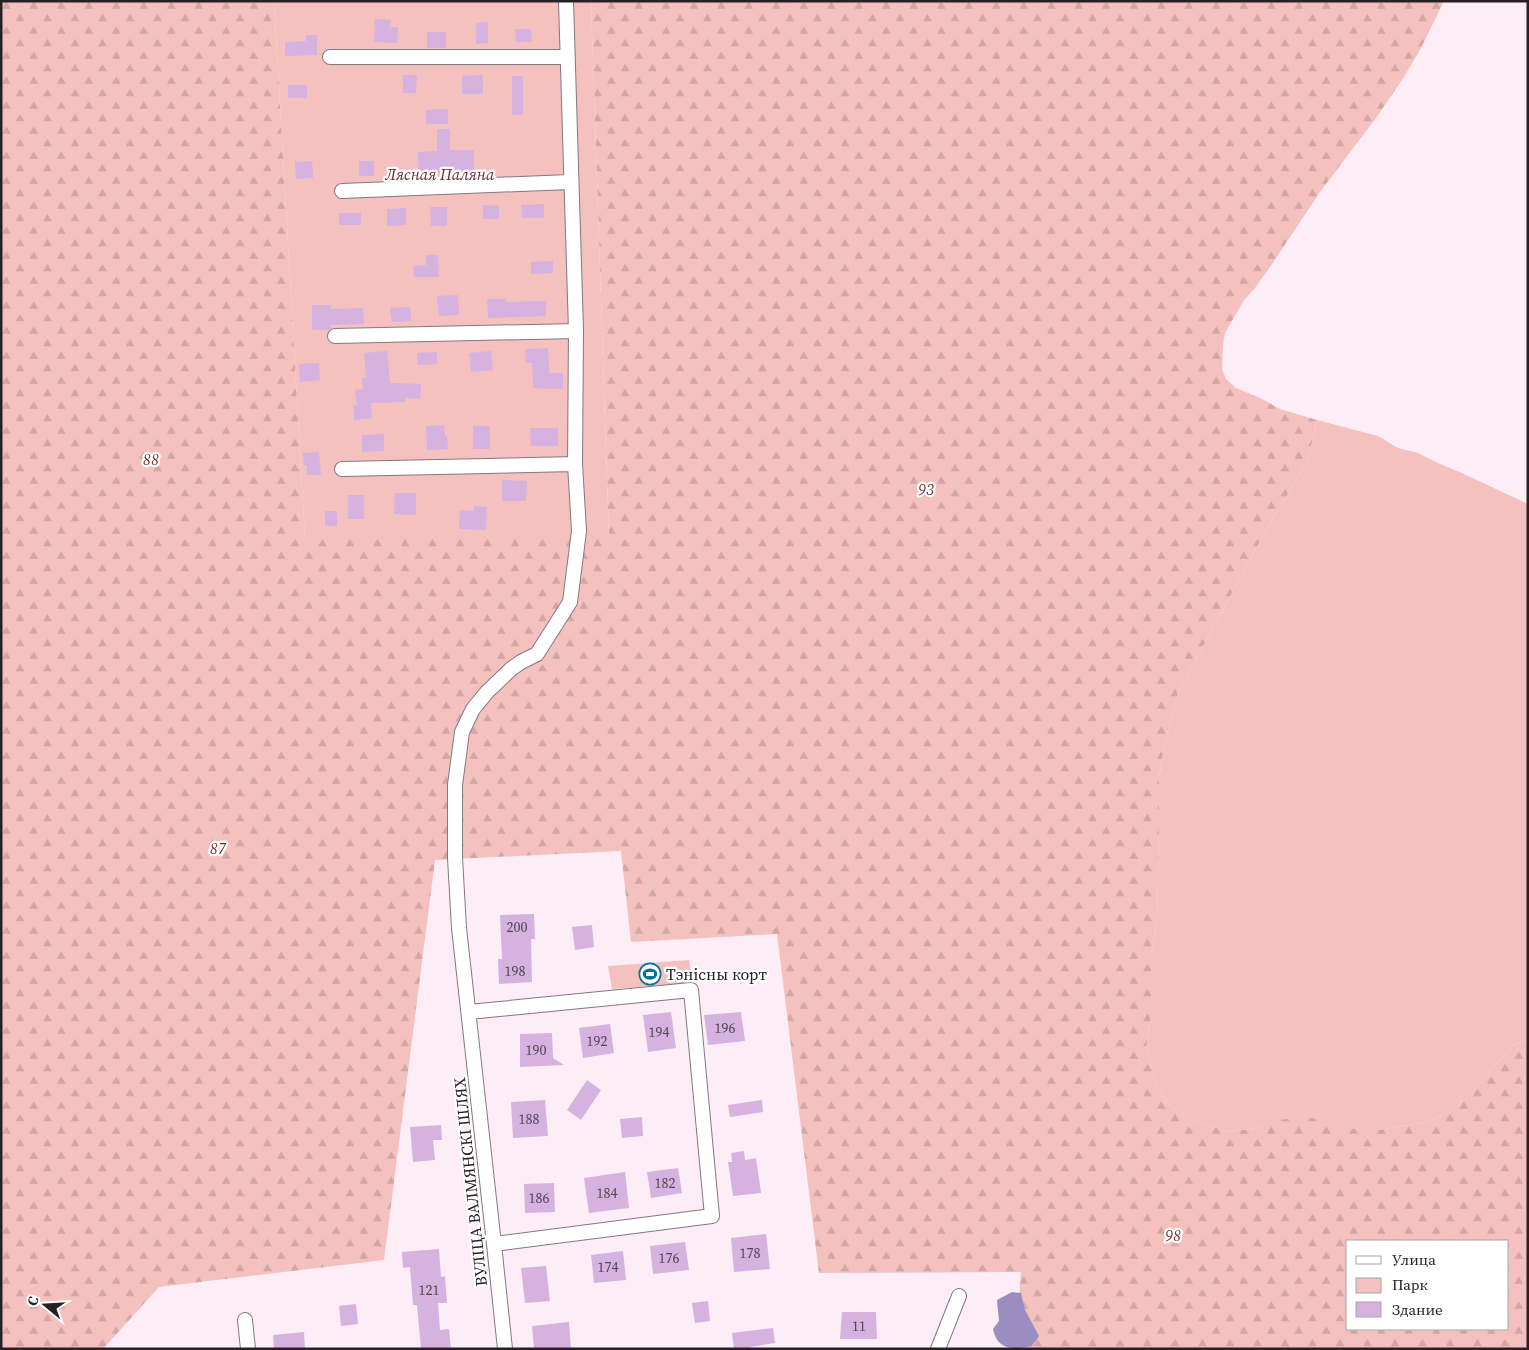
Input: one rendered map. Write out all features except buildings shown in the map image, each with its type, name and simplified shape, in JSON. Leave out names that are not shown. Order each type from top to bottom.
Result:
[{"type":"street","name":"ВУЛІЦА ВАЛМЯНСКІ ШЛЯХ","points":[[505,1349],[459,928],[455,858],[455,785],[462,732],[473,709],[487,692],[511,669],[537,654],[570,602],[579,531],[575,464],[576,331],[566,1]]},
{"type":"street","points":[[330,57],[567,57]]},
{"type":"street","points":[[342,191],[570,182]]},
{"type":"street","points":[[335,336],[576,331]]},
{"type":"street","points":[[342,469],[575,464]]},
{"type":"street","points":[[469,1012],[691,990],[712,1216],[494,1244]]},
{"type":"street","points":[[938,1349],[959,1296]]},
{"type":"street","points":[[245,1320],[248,1349]]},
{"type":"green space","points":[[1,1],[274,1],[305,539],[609,538],[591,1],[1444,1],[1421,48],[1404,77],[1376,118],[1320,192],[1255,288],[1244,300],[1225,333],[1222,369],[1226,379],[1236,388],[1280,409],[1317,420],[1308,460],[1261,539],[1178,693],[1164,747],[1159,778],[1157,920],[1151,955],[1151,1018],[1146,1048],[1158,1088],[1169,1105],[1196,1122],[1230,1132],[1255,1128],[1276,1120],[1308,1117],[1359,1130],[1379,1130],[1427,1122],[1451,1112],[1467,1098],[1512,1046],[1528,1038],[1528,1349],[1015,1349],[1021,1272],[819,1273],[777,934],[631,942],[621,851],[435,860],[384,1260],[159,1287],[103,1349],[1,1349]]},
{"type":"green space","name":"Лясная Паляна","points":[[274,1],[591,1],[609,539],[305,539]]},
{"type":"green space","points":[[1317,420],[1378,436],[1398,448],[1418,453],[1528,504],[1528,1038],[1512,1046],[1467,1098],[1451,1112],[1427,1122],[1379,1130],[1359,1130],[1336,1125],[1277,1120],[1255,1128],[1230,1132],[1196,1122],[1169,1105],[1158,1088],[1146,1048],[1151,1018],[1151,955],[1157,920],[1159,778],[1164,747],[1178,693],[1261,539],[1308,460]]},
{"type":"green space","name":"Тэнісны корт","points":[[689,960],[693,983],[612,989],[608,966]]},
{"type":"shaded area","points":[[1012,1292],[1021,1293],[1025,1310],[1039,1336],[1032,1346],[1007,1347],[1002,1345],[995,1336],[993,1329],[999,1321],[997,1300]]},
{"type":"place","name":"Тэнісны корт","points":[[650,974]]},
{"type":"park label","name":"88","points":[[151,459]]},
{"type":"park label","name":"93","points":[[926,489]]},
{"type":"park label","name":"87","points":[[218,848]]},
{"type":"park label","name":"98","points":[[1173,1235]]}]
